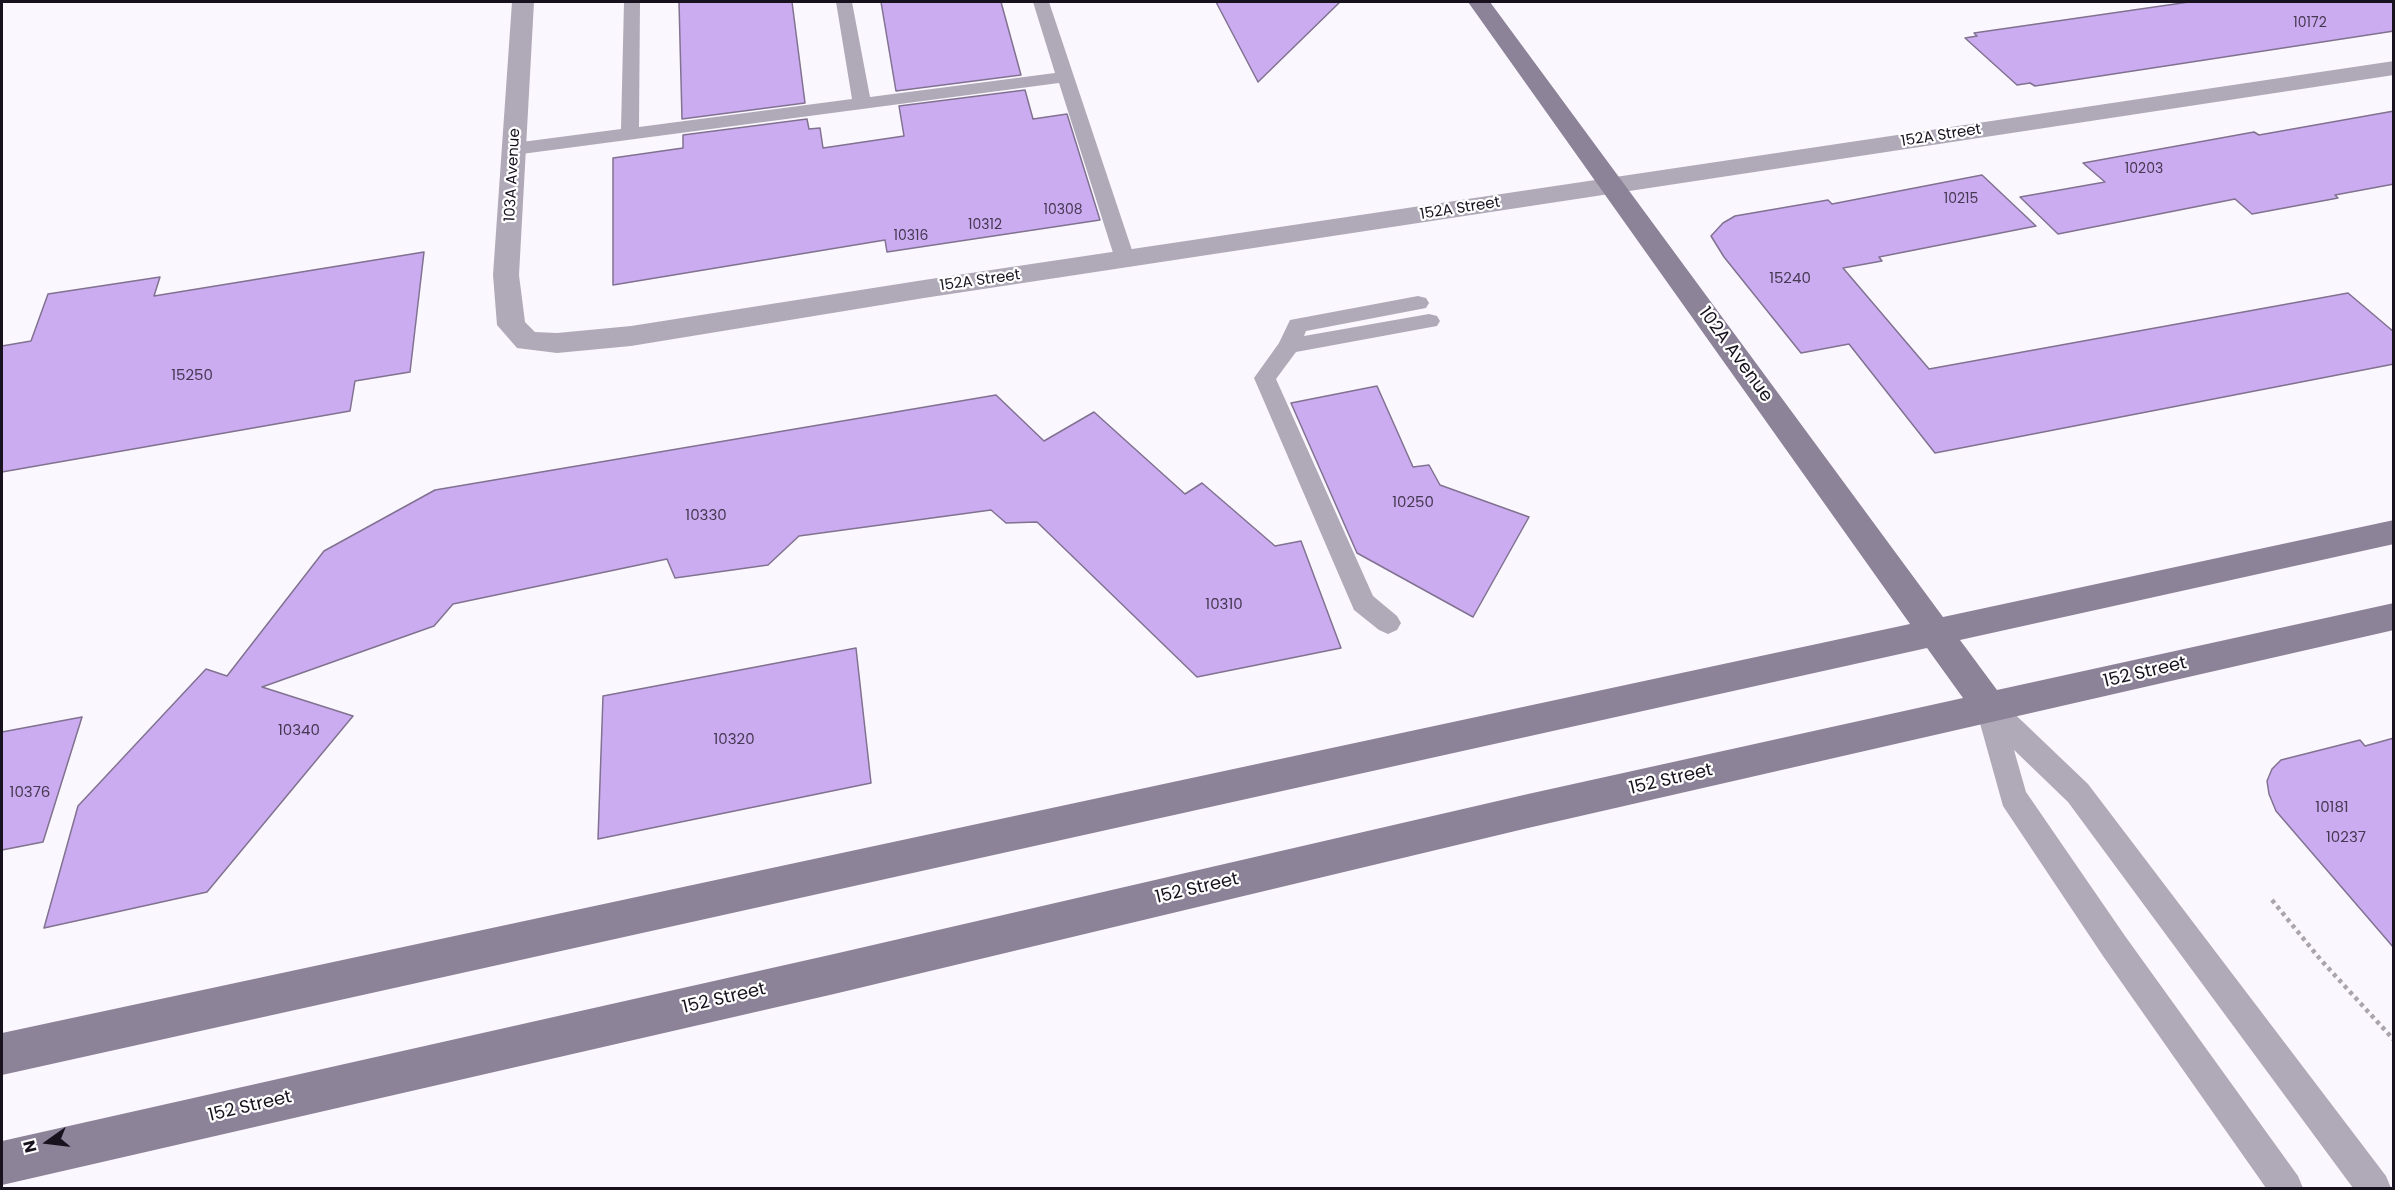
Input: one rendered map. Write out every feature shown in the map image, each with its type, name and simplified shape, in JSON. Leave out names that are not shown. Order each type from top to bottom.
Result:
[{"type":"main road","name":"102A Avenue","points":[[1479,2],[1990,708]]},
{"type":"main road","points":[[2,1054],[2394,532]]},
{"type":"main road","name":"152 Street","points":[[2,1163],[834,974],[1528,811],[2394,616]]},
{"type":"street","name":"103A Avenue","points":[[523,2],[506,275],[511,325],[527,341]]},
{"type":"street","name":"152A Street","points":[[527,341],[557,343],[631,336],[1125,259],[2394,68]]},
{"type":"lane","points":[[630,133],[632,2]]},
{"type":"lane","points":[[844,2],[862,104]]},
{"type":"lane","points":[[1041,2],[1125,259]]},
{"type":"lane","points":[[514,149],[1066,77]]},
{"type":"lane","points":[[1388,623],[1363,603],[1265,378],[1289,346],[1424,312]]},
{"type":"lane","points":[[1990,708],[2013,797],[2133,973],[2286,1188]]},
{"type":"lane","points":[[1990,708],[2078,793],[2374,1188]]},
{"type":"path","points":[[2272,900],[2320,959],[2394,1040]]},
{"type":"building","points":[[679,2],[792,2],[805,103],[682,119]]},
{"type":"building","points":[[881,2],[1001,2],[1021,75],[896,91]]},
{"type":"building","points":[[1216,2],[1340,2],[1258,82]]},
{"type":"building","points":[[2189,2],[2394,2],[2394,31],[2035,86],[2030,83],[2017,85],[1965,38],[1977,36],[1974,33]]},
{"type":"building","points":[[1025,90],[1033,119],[1067,114],[1100,220],[887,252],[885,240],[613,285],[613,158],[683,148],[683,135],[807,119],[809,129],[820,128],[823,148],[904,136],[899,106]]},
{"type":"building","points":[[2394,111],[2394,184],[2335,195],[2338,198],[2252,214],[2235,199],[2058,234],[2020,197],[2105,182],[2083,163],[2254,132],[2259,135]]},
{"type":"building","points":[[1982,175],[2036,226],[1879,257],[1882,261],[1843,268],[1929,369],[2348,293],[2394,332],[2394,364],[1935,453],[1849,344],[1801,353],[1724,257],[1711,236],[1723,223],[1735,216],[1828,200],[1832,204]]},
{"type":"building","points":[[424,252],[410,372],[355,381],[350,411],[2,472],[2,346],[31,341],[48,294],[160,277],[154,296]]},
{"type":"building","points":[[1377,386],[1413,467],[1429,465],[1440,485],[1529,517],[1473,617],[1357,553],[1291,403]]},
{"type":"building","points":[[996,395],[1044,441],[1094,412],[1185,494],[1202,483],[1275,546],[1301,541],[1341,648],[1197,677],[1037,522],[1006,523],[991,510],[799,536],[768,565],[675,578],[667,559],[453,604],[434,626],[262,687],[353,716],[207,892],[44,928],[78,806],[206,669],[227,676],[324,551],[435,490]]},
{"type":"building","points":[[856,648],[871,783],[598,839],[603,696]]},
{"type":"building","points":[[82,717],[43,842],[2,850],[2,732]]},
{"type":"building","points":[[2394,738],[2394,948],[2276,811],[2269,794],[2267,781],[2272,769],[2281,760],[2360,740],[2365,746]]}]
